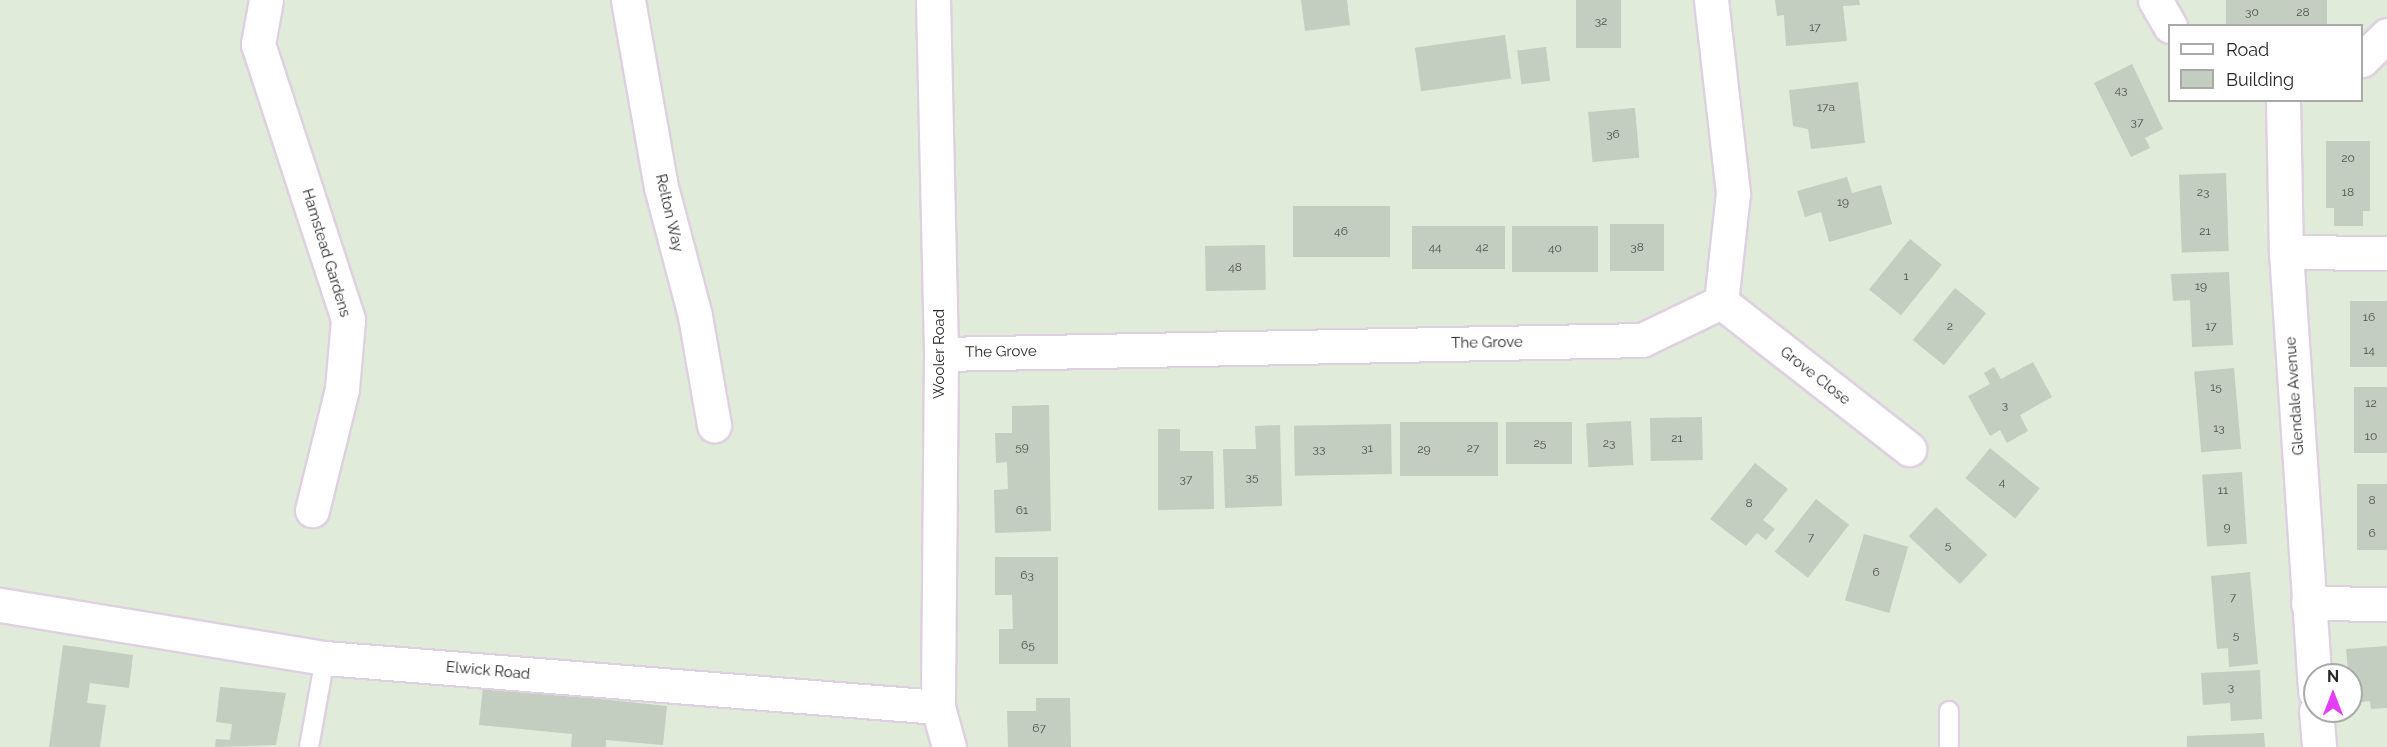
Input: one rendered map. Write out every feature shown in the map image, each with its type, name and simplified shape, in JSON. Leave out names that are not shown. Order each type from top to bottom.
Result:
[{"type":"street","name":"Hamstead Gardens","points":[[266,0],[258,44],[348,320],[342,390],[312,510]]},
{"type":"street","name":"Relton Way","points":[[628,0],[661,187],[695,316],[714,425]]},
{"type":"street","name":"Wooler Road","points":[[933,0],[941,354],[938,707]]},
{"type":"street","points":[[1711,0],[1733,193],[1721,302]]},
{"type":"street","points":[[2155,0],[2168,24]]},
{"type":"street","points":[[2363,58],[2387,35]]},
{"type":"street","name":"Glendale Avenue","points":[[2283,102],[2286,252],[2313,663]]},
{"type":"street","points":[[2286,252],[2387,253]]},
{"type":"street","name":"The Grove","points":[[941,354],[1642,340],[1721,302]]},
{"type":"street","name":"Grove Close","points":[[1721,302],[1909,449]]},
{"type":"street","points":[[2308,603],[2387,604]]},
{"type":"street","name":"Elwick Road","points":[[0,605],[325,658],[938,707]]},
{"type":"street","points":[[938,707],[949,747]]},
{"type":"street","points":[[2317,723],[2319,747]]},
{"type":"lane","points":[[309,747],[325,658]]},
{"type":"lane","points":[[1949,711],[1949,747]]},
{"type":"building","points":[[1301,0],[1347,0],[1350,25],[1305,31]]},
{"type":"building","points":[[1576,0],[1621,0],[1621,48],[1576,48]]},
{"type":"building","points":[[1775,0],[1859,0],[1860,5],[1843,6],[1847,41],[1786,46],[1784,15],[1777,16]]},
{"type":"building","points":[[2226,0],[2327,0],[2327,24],[2226,24]]},
{"type":"building","points":[[1505,35],[1511,79],[1421,91],[1415,48]]},
{"type":"building","points":[[1546,47],[1550,81],[1521,84],[1517,51]]},
{"type":"building","points":[[2132,64],[2163,129],[2145,138],[2150,148],[2131,157],[2094,83]]},
{"type":"building","points":[[1858,82],[1865,143],[1811,149],[1808,129],[1793,126],[1789,90]]},
{"type":"building","points":[[1635,108],[1639,158],[1593,162],[1588,112]]},
{"type":"building","points":[[2326,141],[2370,141],[2370,211],[2363,211],[2363,226],[2334,226],[2334,208],[2326,208]]},
{"type":"building","points":[[2226,173],[2229,251],[2182,253],[2179,175]]},
{"type":"building","points":[[1847,177],[1852,193],[1881,185],[1892,224],[1829,242],[1821,212],[1805,217],[1797,191]]},
{"type":"building","points":[[1293,206],[1390,206],[1390,257],[1293,257]]},
{"type":"building","points":[[1610,224],[1664,224],[1664,271],[1610,271]]},
{"type":"building","points":[[1412,226],[1505,226],[1505,269],[1412,269]]},
{"type":"building","points":[[1512,226],[1598,226],[1598,272],[1512,272]]},
{"type":"building","points":[[1910,239],[1942,265],[1901,315],[1869,290]]},
{"type":"building","points":[[1265,245],[1266,290],[1206,291],[1205,246]]},
{"type":"building","points":[[2229,272],[2233,345],[2192,347],[2190,300],[2173,301],[2171,274]]},
{"type":"building","points":[[1955,288],[1986,313],[1944,365],[1913,340]]},
{"type":"building","points":[[2350,301],[2387,301],[2387,367],[2350,367]]},
{"type":"building","points":[[2033,362],[2052,397],[2020,415],[2028,431],[2007,443],[2000,430],[1990,436],[1968,396],[1990,384],[1984,373],[1994,367],[2001,379]]},
{"type":"building","points":[[2234,368],[2241,449],[2201,452],[2194,371]]},
{"type":"building","points":[[2354,387],[2387,387],[2387,453],[2354,453]]},
{"type":"building","points":[[1049,405],[1051,531],[995,533],[994,490],[1008,489],[1007,462],[996,463],[995,433],[1012,433],[1012,406]]},
{"type":"building","points":[[1702,417],[1703,460],[1651,461],[1650,418]]},
{"type":"building","points":[[1631,421],[1633,465],[1588,467],[1586,423]]},
{"type":"building","points":[[1400,422],[1498,422],[1498,476],[1400,476]]},
{"type":"building","points":[[1506,422],[1572,422],[1572,464],[1506,464]]},
{"type":"building","points":[[1391,424],[1392,474],[1295,476],[1294,426]]},
{"type":"building","points":[[1280,425],[1282,506],[1225,508],[1223,449],[1256,449],[1255,426]]},
{"type":"building","points":[[1158,429],[1180,429],[1180,451],[1213,451],[1214,509],[1158,510]]},
{"type":"building","points":[[1990,448],[2040,488],[2015,519],[1965,478]]},
{"type":"building","points":[[1755,463],[1788,489],[1763,520],[1775,529],[1766,540],[1757,533],[1746,546],[1710,519]]},
{"type":"building","points":[[2242,472],[2247,544],[2207,547],[2202,475]]},
{"type":"building","points":[[2357,484],[2387,484],[2387,550],[2357,550]]},
{"type":"building","points":[[1816,499],[1849,525],[1808,578],[1775,552]]},
{"type":"building","points":[[1936,507],[1987,555],[1960,584],[1909,536]]},
{"type":"building","points":[[1864,534],[1908,547],[1889,613],[1845,600]]},
{"type":"building","points":[[995,557],[1058,557],[1058,664],[999,664],[999,629],[1013,629],[1012,595],[995,595]]},
{"type":"building","points":[[2250,572],[2258,664],[2229,667],[2228,648],[2217,649],[2211,576]]},
{"type":"building","points":[[63,645],[133,655],[129,688],[90,683],[87,703],[106,705],[100,747],[49,747]]},
{"type":"building","points":[[2387,646],[2387,708],[2371,709],[2370,701],[2363,702],[2363,663],[2347,663],[2346,649]]},
{"type":"building","points":[[2260,670],[2262,719],[2231,721],[2230,703],[2203,705],[2201,673]]},
{"type":"building","points":[[220,687],[286,693],[276,745],[215,747],[216,739],[230,740],[232,724],[216,722]]},
{"type":"building","points":[[483,687],[667,706],[663,745],[606,740],[606,747],[571,747],[572,734],[479,725]]},
{"type":"building","points":[[1036,698],[1070,698],[1071,747],[1008,747],[1007,711],[1036,711]]},
{"type":"building","points":[[2264,733],[2265,747],[2187,747],[2187,736]]}]
